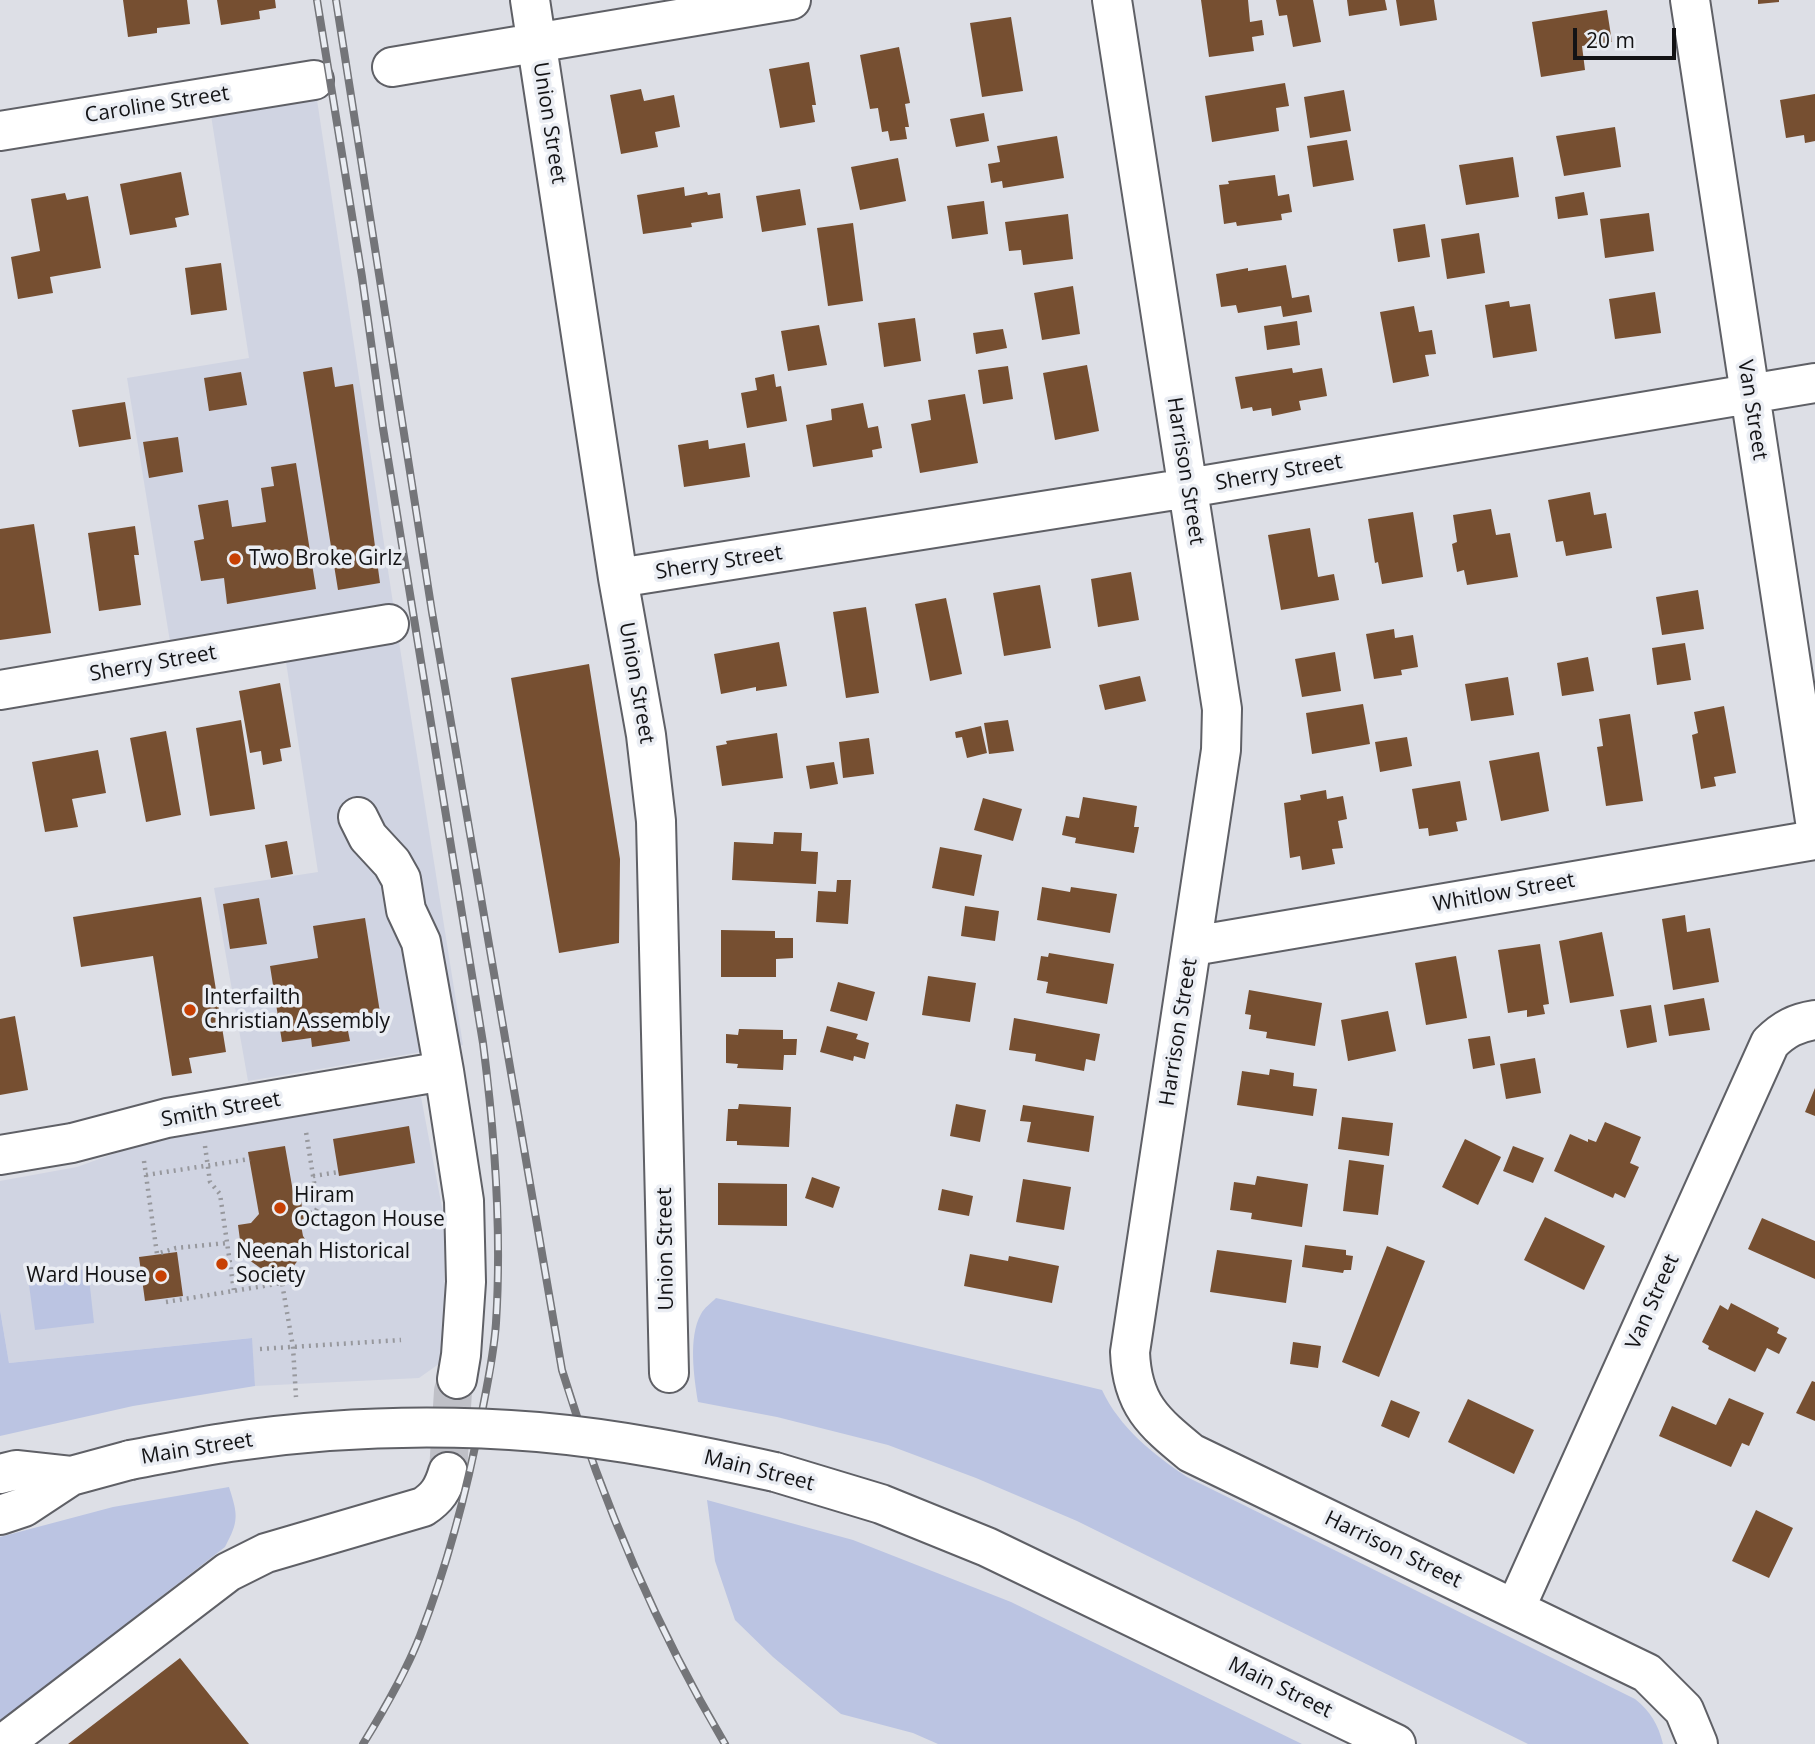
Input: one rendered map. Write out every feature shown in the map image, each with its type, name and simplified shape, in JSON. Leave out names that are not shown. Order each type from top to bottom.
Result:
[{"type":"street","name":"Union Street","points":[[530,0],[618,578],[646,735],[656,821],[669,1373]]},
{"type":"street","points":[[392,67],[791,0]]},
{"type":"street","name":"Harrison Street","points":[[1112,0],[1222,709],[1221,750],[1130,1352],[1131,1376],[1140,1402],[1160,1428],[1191,1453],[1647,1673],[1684,1710],[1698,1744]]},
{"type":"street","name":"Van Street","points":[[1690,0],[1815,821]]},
{"type":"street","name":"Caroline Street","points":[[0,131],[314,80]]},
{"type":"street","name":"Sherry Street","points":[[618,578],[1188,488],[1815,383]]},
{"type":"street","name":"Sherry Street","points":[[0,690],[389,624]]},
{"type":"street","points":[[358,817],[368,837],[392,863],[401,880],[406,910],[421,942],[444,1071],[464,1201],[466,1282],[457,1379]]},
{"type":"street","name":"Whitlow Street","points":[[1193,947],[1815,840]]},
{"type":"street","name":"Van Street","points":[[1515,1609],[1770,1043],[1783,1030],[1800,1022],[1815,1020]]},
{"type":"street","name":"Smith Street","points":[[0,1155],[72,1143],[139,1125],[200,1113],[444,1071]]},
{"type":"street","name":"Main Street","points":[[0,1515],[24,1507],[71,1476],[130,1460],[230,1442],[320,1432],[440,1429],[538,1432],[608,1440],[775,1472],[881,1504],[987,1547],[1396,1744]]},
{"type":"street","name":"Main Street","points":[[0,1474],[16,1470],[71,1476]]},
{"type":"street","points":[[3,1744],[228,1572],[266,1553],[423,1507],[435,1499],[448,1472]]},
{"type":"path","points":[[200,1113],[210,1182],[220,1194],[234,1291]]},
{"type":"path","points":[[139,1125],[157,1254],[176,1248],[227,1243]]},
{"type":"path","points":[[303,1214],[317,1209],[308,1144]]},
{"type":"path","points":[[146,1175],[250,1159]]},
{"type":"path","points":[[313,1177],[338,1172]]},
{"type":"path","points":[[166,1302],[282,1283],[293,1347],[296,1398]]},
{"type":"path","points":[[260,1349],[401,1340]]},
{"type":"shaded area","points":[[314,80],[463,1045],[248,1081],[214,888],[318,872],[283,642],[173,660],[127,378],[249,358],[208,96]]},
{"type":"shaded area","name":"Neenah Historical Society","points":[[421,1097],[444,1218],[445,1326],[443,1361],[419,1378],[255,1386],[251,1338],[9,1363],[0,1310],[0,1181],[77,1167],[166,1135]]},
{"type":"shaded area","points":[[88,1269],[94,1323],[35,1330],[28,1277]]},
{"type":"shaded area","points":[[716,1298],[1102,1390],[1118,1416],[1138,1439],[1187,1477],[1635,1699],[1653,1719],[1663,1744],[1528,1744],[1077,1521],[976,1478],[888,1445],[777,1417],[698,1402],[693,1357],[694,1334],[702,1312]]},
{"type":"shaded area","points":[[0,1310],[9,1363],[252,1338],[255,1386],[133,1406],[0,1436]]},
{"type":"shaded area","points":[[229,1487],[236,1518],[225,1547],[0,1722],[0,1537],[113,1507]]},
{"type":"shaded area","points":[[707,1500],[853,1540],[1011,1602],[1302,1744],[938,1744],[913,1733],[841,1714],[773,1657],[735,1620],[715,1561]]},
{"type":"building","points":[[123,0],[187,0],[190,24],[157,28],[157,33],[128,37]]},
{"type":"building","points":[[217,0],[275,0],[276,8],[259,11],[260,19],[221,25]]},
{"type":"building","points":[[1201,0],[1248,0],[1250,22],[1262,20],[1264,35],[1252,37],[1254,51],[1209,57]]},
{"type":"building","points":[[1276,0],[1313,0],[1321,42],[1293,47],[1287,15],[1279,16]]},
{"type":"building","points":[[1347,0],[1385,0],[1387,10],[1349,16]]},
{"type":"building","points":[[1396,0],[1434,0],[1437,20],[1400,26]]},
{"type":"building","points":[[1758,0],[1779,0],[1779,2],[1758,4]]},
{"type":"building","points":[[1607,10],[1612,42],[1582,46],[1585,70],[1541,77],[1532,22]]},
{"type":"building","points":[[1011,17],[1023,91],[982,97],[970,23]]},
{"type":"building","points":[[899,47],[910,103],[905,104],[909,127],[905,127],[907,139],[890,141],[888,131],[882,132],[878,108],[870,109],[860,55]]},
{"type":"building","points":[[809,62],[816,105],[812,105],[815,122],[780,128],[769,69]]},
{"type":"building","points":[[1285,83],[1289,106],[1276,108],[1279,131],[1212,142],[1205,96]]},
{"type":"building","points":[[641,89],[644,101],[674,95],[680,127],[655,132],[658,147],[621,154],[610,95]]},
{"type":"building","points":[[1344,90],[1351,131],[1310,138],[1304,97]]},
{"type":"building","points":[[1815,94],[1815,141],[1805,143],[1804,135],[1786,138],[1780,100]]},
{"type":"building","points":[[984,113],[989,141],[956,147],[950,119]]},
{"type":"building","points":[[1615,127],[1621,167],[1564,176],[1556,136]]},
{"type":"building","points":[[1057,136],[1064,178],[1003,188],[1002,181],[991,183],[988,164],[1000,162],[997,146]]},
{"type":"building","points":[[1347,140],[1354,180],[1313,187],[1307,146]]},
{"type":"building","points":[[1513,157],[1519,197],[1466,205],[1459,165]]},
{"type":"building","points":[[898,158],[906,201],[860,210],[851,167]]},
{"type":"building","points":[[181,172],[189,215],[175,218],[177,227],[130,235],[120,184]]},
{"type":"building","points":[[1275,175],[1278,196],[1289,194],[1292,212],[1281,214],[1282,220],[1237,226],[1236,222],[1224,224],[1219,185],[1229,184],[1228,181]]},
{"type":"building","points":[[684,187],[685,196],[707,192],[708,195],[720,193],[723,218],[691,223],[692,227],[643,234],[637,195]]},
{"type":"building","points":[[800,189],[806,225],[762,232],[756,196]]},
{"type":"building","points":[[1584,192],[1588,215],[1558,219],[1555,197]]},
{"type":"building","points":[[65,193],[67,200],[88,196],[101,268],[50,277],[53,293],[18,299],[11,257],[40,251],[31,199]]},
{"type":"building","points":[[984,201],[988,234],[952,239],[947,206]]},
{"type":"building","points":[[1649,213],[1654,251],[1605,258],[1600,219]]},
{"type":"building","points":[[1068,214],[1073,259],[1023,265],[1021,250],[1009,251],[1005,222]]},
{"type":"building","points":[[853,223],[863,301],[828,306],[817,228]]},
{"type":"building","points":[[1425,224],[1430,257],[1398,262],[1393,229]]},
{"type":"building","points":[[1479,233],[1485,273],[1447,279],[1441,239]]},
{"type":"building","points":[[221,263],[227,310],[191,315],[185,268]]},
{"type":"building","points":[[1286,265],[1292,298],[1309,295],[1312,312],[1283,317],[1281,306],[1238,313],[1236,305],[1221,307],[1216,274]]},
{"type":"building","points":[[1073,286],[1080,334],[1042,340],[1034,293]]},
{"type":"building","points":[[1655,292],[1661,333],[1615,339],[1609,299]]},
{"type":"building","points":[[1509,301],[1510,307],[1530,304],[1537,351],[1493,358],[1485,305]]},
{"type":"building","points":[[1414,306],[1419,332],[1432,330],[1436,354],[1425,355],[1429,376],[1393,383],[1380,312]]},
{"type":"building","points":[[915,318],[921,361],[884,367],[878,323]]},
{"type":"building","points":[[1297,321],[1300,345],[1267,350],[1264,326]]},
{"type":"building","points":[[819,325],[827,365],[788,371],[781,331]]},
{"type":"building","points":[[1003,329],[1007,348],[976,354],[973,333]]},
{"type":"building","points":[[1087,365],[1099,431],[1055,440],[1043,373]]},
{"type":"building","points":[[1008,366],[1013,399],[983,404],[978,370]]},
{"type":"building","points":[[332,367],[335,387],[353,384],[380,583],[338,590],[303,372]]},
{"type":"building","points":[[1292,368],[1293,373],[1322,368],[1327,396],[1299,401],[1301,410],[1272,416],[1271,408],[1253,411],[1252,407],[1241,409],[1235,377]]},
{"type":"building","points":[[241,372],[247,405],[209,411],[204,378]]},
{"type":"building","points":[[774,374],[776,387],[781,386],[787,421],[747,428],[741,393],[757,390],[755,378]]},
{"type":"building","points":[[965,394],[978,463],[920,473],[911,424],[931,420],[928,400]]},
{"type":"building","points":[[125,402],[131,439],[79,447],[72,410]]},
{"type":"building","points":[[863,403],[868,428],[878,426],[882,448],[872,450],[873,457],[813,467],[806,425],[832,420],[831,409]]},
{"type":"building","points":[[178,437],[183,472],[149,478],[143,442]]},
{"type":"building","points":[[708,440],[709,449],[745,443],[750,477],[684,487],[678,445]]},
{"type":"building","points":[[296,463],[316,589],[227,604],[224,578],[201,581],[194,541],[204,539],[198,505],[228,500],[232,527],[266,522],[261,488],[274,486],[271,467]]},
{"type":"building","points":[[1590,492],[1594,515],[1606,513],[1612,548],[1566,556],[1563,541],[1556,542],[1548,500]]},
{"type":"building","points":[[1491,509],[1496,535],[1510,533],[1518,577],[1467,585],[1464,570],[1457,572],[1452,544],[1457,542],[1453,515]]},
{"type":"building","points":[[1413,512],[1423,577],[1382,584],[1378,562],[1375,563],[1368,519]]},
{"type":"building","points":[[34,524],[51,633],[0,640],[0,529]]},
{"type":"building","points":[[135,526],[139,555],[134,555],[141,605],[99,611],[88,533]]},
{"type":"building","points":[[1310,528],[1318,577],[1334,574],[1339,600],[1281,610],[1268,535]]},
{"type":"building","points":[[1131,572],[1139,620],[1098,627],[1091,579]]},
{"type":"building","points":[[1040,585],[1051,648],[1004,656],[993,593]]},
{"type":"building","points":[[1698,590],[1704,629],[1662,635],[1656,597]]},
{"type":"building","points":[[946,598],[962,674],[930,681],[915,604]]},
{"type":"building","points":[[866,607],[879,693],[846,698],[833,612]]},
{"type":"building","points":[[1394,629],[1395,638],[1413,635],[1418,667],[1401,670],[1402,675],[1374,679],[1366,634]]},
{"type":"building","points":[[779,642],[787,686],[756,691],[756,687],[721,694],[714,654]]},
{"type":"building","points":[[1685,643],[1691,680],[1657,685],[1652,648]]},
{"type":"building","points":[[1335,652],[1341,691],[1302,697],[1295,659]]},
{"type":"building","points":[[1588,657],[1594,691],[1562,696],[1557,663]]},
{"type":"building","points":[[589,664],[620,859],[619,943],[559,953],[511,678]]},
{"type":"building","points":[[1140,676],[1146,701],[1105,710],[1099,685]]},
{"type":"building","points":[[1508,677],[1514,715],[1471,721],[1465,684]]},
{"type":"building","points":[[280,683],[291,747],[280,749],[282,761],[263,765],[261,751],[250,753],[239,691]]},
{"type":"building","points":[[1363,704],[1370,744],[1312,754],[1306,713]]},
{"type":"building","points":[[1724,706],[1736,773],[1714,777],[1716,786],[1701,789],[1692,735],[1698,733],[1694,712]]},
{"type":"building","points":[[1630,714],[1643,801],[1606,806],[1597,747],[1603,746],[1599,719]]},
{"type":"building","points":[[241,720],[255,809],[210,816],[196,728]]},
{"type":"building","points":[[1008,720],[1014,751],[989,754],[984,723]]},
{"type":"building","points":[[981,726],[987,753],[967,758],[962,737],[956,738],[955,732]]},
{"type":"building","points":[[166,731],[181,815],[146,822],[130,738]]},
{"type":"building","points":[[777,733],[783,778],[722,786],[716,746],[727,744],[726,741]]},
{"type":"building","points":[[1407,737],[1412,766],[1380,772],[1375,742]]},
{"type":"building","points":[[869,738],[874,774],[843,778],[839,742]]},
{"type":"building","points":[[98,750],[106,793],[72,799],[78,827],[45,832],[32,762]]},
{"type":"building","points":[[1539,752],[1549,811],[1501,821],[1489,761]]},
{"type":"building","points":[[834,762],[838,784],[810,789],[806,766]]},
{"type":"building","points":[[1460,781],[1467,820],[1456,822],[1458,831],[1429,836],[1428,828],[1419,829],[1412,789]]},
{"type":"building","points":[[1326,790],[1327,799],[1343,796],[1347,819],[1338,821],[1343,848],[1332,849],[1335,864],[1302,870],[1300,856],[1290,858],[1284,803],[1301,800],[1300,795]]},
{"type":"building","points":[[1083,797],[1137,806],[1134,827],[1139,827],[1134,853],[1075,843],[1076,838],[1062,835],[1066,816],[1079,818]]},
{"type":"building","points":[[983,798],[1022,809],[1013,841],[974,830]]},
{"type":"building","points":[[774,832],[802,833],[801,851],[818,852],[816,884],[732,880],[734,842],[773,844]]},
{"type":"building","points":[[287,841],[293,874],[271,878],[265,845]]},
{"type":"building","points":[[940,847],[982,855],[974,896],[932,888]]},
{"type":"building","points":[[837,880],[851,880],[848,924],[816,922],[818,891],[836,892]]},
{"type":"building","points":[[1042,887],[1070,892],[1071,887],[1117,894],[1110,933],[1037,920]]},
{"type":"building","name":"Interfailth Christian Assembly","points":[[201,897],[226,1052],[189,1058],[192,1073],[172,1076],[153,956],[81,967],[73,917]]},
{"type":"building","points":[[259,898],[267,944],[230,949],[223,904]]},
{"type":"building","points":[[965,906],[999,911],[995,941],[961,936]]},
{"type":"building","points":[[1685,915],[1687,932],[1710,928],[1719,982],[1673,990],[1662,919]]},
{"type":"building","points":[[365,918],[382,1025],[348,1031],[350,1041],[312,1047],[311,1038],[282,1042],[270,966],[318,958],[313,926]]},
{"type":"building","points":[[721,930],[775,931],[775,938],[793,938],[793,958],[776,959],[776,977],[721,977]]},
{"type":"building","points":[[1602,932],[1614,996],[1570,1003],[1559,941]]},
{"type":"building","points":[[1540,944],[1549,1004],[1543,1005],[1545,1014],[1527,1017],[1527,1010],[1508,1013],[1498,950]]},
{"type":"building","points":[[1049,953],[1114,964],[1107,1004],[1046,993],[1048,982],[1037,980],[1041,956],[1048,957]]},
{"type":"building","points":[[1456,956],[1467,1018],[1426,1025],[1415,963]]},
{"type":"building","points":[[928,976],[976,983],[970,1022],[922,1015]]},
{"type":"building","points":[[838,982],[875,992],[867,1021],[830,1011]]},
{"type":"building","points":[[1249,990],[1322,1003],[1315,1046],[1266,1038],[1267,1032],[1249,1029],[1251,1015],[1245,1014]]},
{"type":"building","points":[[1704,998],[1710,1030],[1669,1036],[1664,1005]]},
{"type":"building","points":[[1651,1005],[1657,1042],[1627,1048],[1620,1010]]},
{"type":"building","points":[[1388,1011],[1396,1051],[1348,1061],[1341,1020]]},
{"type":"building","points":[[15,1016],[28,1090],[0,1095],[0,1019]]},
{"type":"building","points":[[1014,1018],[1100,1034],[1095,1061],[1086,1059],[1084,1071],[1035,1061],[1036,1054],[1009,1050]]},
{"type":"building","points":[[827,1026],[858,1034],[856,1039],[869,1043],[865,1059],[854,1056],[853,1061],[820,1052]]},
{"type":"building","points":[[739,1029],[783,1030],[783,1039],[797,1039],[796,1055],[784,1055],[783,1070],[737,1068],[738,1064],[726,1063],[726,1034],[738,1035]]},
{"type":"building","points":[[1490,1036],[1495,1065],[1473,1069],[1468,1039]]},
{"type":"building","points":[[1535,1058],[1541,1093],[1506,1099],[1500,1064]]},
{"type":"building","points":[[1270,1069],[1294,1073],[1293,1086],[1317,1089],[1313,1116],[1237,1105],[1242,1071],[1269,1075]]},
{"type":"building","points":[[1815,1088],[1815,1116],[1805,1112]]},
{"type":"building","points":[[739,1104],[791,1107],[789,1147],[737,1145],[737,1141],[726,1141],[728,1109],[738,1109]]},
{"type":"building","points":[[956,1104],[986,1110],[980,1142],[950,1136]]},
{"type":"building","points":[[1023,1105],[1094,1116],[1089,1152],[1027,1142],[1031,1122],[1020,1121]]},
{"type":"building","points":[[1342,1117],[1393,1123],[1389,1156],[1338,1149]]},
{"type":"building","points":[[1605,1122],[1641,1137],[1630,1163],[1639,1167],[1625,1198],[1615,1193],[1613,1198],[1554,1171],[1570,1134],[1588,1142],[1588,1139],[1596,1142]]},
{"type":"building","points":[[409,1126],[415,1163],[339,1176],[333,1139]]},
{"type":"building","points":[[1465,1139],[1501,1157],[1478,1205],[1442,1187]]},
{"type":"building","name":"Hiram Octagon House","points":[[285,1146],[295,1203],[301,1201],[303,1236],[309,1245],[293,1267],[266,1272],[242,1255],[238,1225],[251,1223],[259,1214],[248,1152]]},
{"type":"building","points":[[1513,1146],[1544,1158],[1533,1183],[1503,1171]]},
{"type":"building","points":[[1349,1160],[1384,1165],[1378,1215],[1343,1211]]},
{"type":"building","points":[[1257,1176],[1308,1184],[1302,1227],[1251,1219],[1252,1213],[1230,1210],[1234,1182],[1255,1185]]},
{"type":"building","points":[[812,1177],[840,1187],[833,1208],[805,1198]]},
{"type":"building","points":[[1023,1179],[1071,1187],[1064,1230],[1016,1222]]},
{"type":"building","points":[[718,1183],[787,1184],[787,1226],[718,1225]]},
{"type":"building","points":[[942,1189],[973,1196],[969,1216],[938,1210]]},
{"type":"building","points":[[1545,1217],[1605,1246],[1584,1290],[1524,1260]]},
{"type":"building","points":[[1762,1218],[1815,1241],[1815,1279],[1748,1249]]},
{"type":"building","points":[[1305,1245],[1346,1250],[1346,1255],[1353,1256],[1351,1270],[1344,1270],[1343,1273],[1302,1267]]},
{"type":"building","points":[[1387,1246],[1425,1261],[1379,1377],[1342,1362]]},
{"type":"building","points":[[1217,1250],[1292,1260],[1286,1303],[1210,1292]]},
{"type":"building","name":"Ward House","points":[[177,1252],[183,1296],[145,1301],[139,1257]]},
{"type":"building","points":[[970,1254],[1008,1261],[1009,1256],[1059,1266],[1052,1303],[964,1286]]},
{"type":"building","points":[[1731,1303],[1779,1328],[1777,1333],[1787,1338],[1779,1354],[1767,1348],[1755,1372],[1708,1349],[1709,1346],[1702,1342],[1720,1305],[1728,1310]]},
{"type":"building","points":[[1293,1342],[1321,1346],[1318,1368],[1290,1364]]},
{"type":"building","points":[[1812,1381],[1815,1382],[1815,1421],[1796,1413]]},
{"type":"building","points":[[1729,1398],[1764,1413],[1749,1446],[1742,1443],[1731,1467],[1659,1436],[1672,1406],[1716,1425]]},
{"type":"building","points":[[1468,1399],[1534,1430],[1514,1474],[1448,1442]]},
{"type":"building","points":[[1391,1400],[1420,1412],[1409,1438],[1381,1426]]},
{"type":"building","points":[[1756,1510],[1793,1528],[1769,1578],[1732,1561]]},
{"type":"building","points":[[180,1658],[249,1744],[68,1744]]},
{"type":"tunnel","points":[[448,1472],[453,1391],[457,1379]]},
{"type":"railway","points":[[317,0],[483,1043],[498,1218],[498,1288],[494,1346],[463,1500],[439,1583],[420,1636],[394,1692],[363,1744]]},
{"type":"railway","points":[[336,0],[432,612],[562,1370],[594,1467],[632,1562],[676,1654],[725,1744]]},
{"type":"place","name":"Two Broke Girlz","points":[[235,559]]},
{"type":"place","name":"Interfailth Christian Assembly","points":[[190,1010]]},
{"type":"place","name":"Hiram Octagon House","points":[[280,1208]]},
{"type":"place","name":"Neenah Historical Society","points":[[222,1264]]},
{"type":"place","name":"Ward House","points":[[161,1276]]}]
